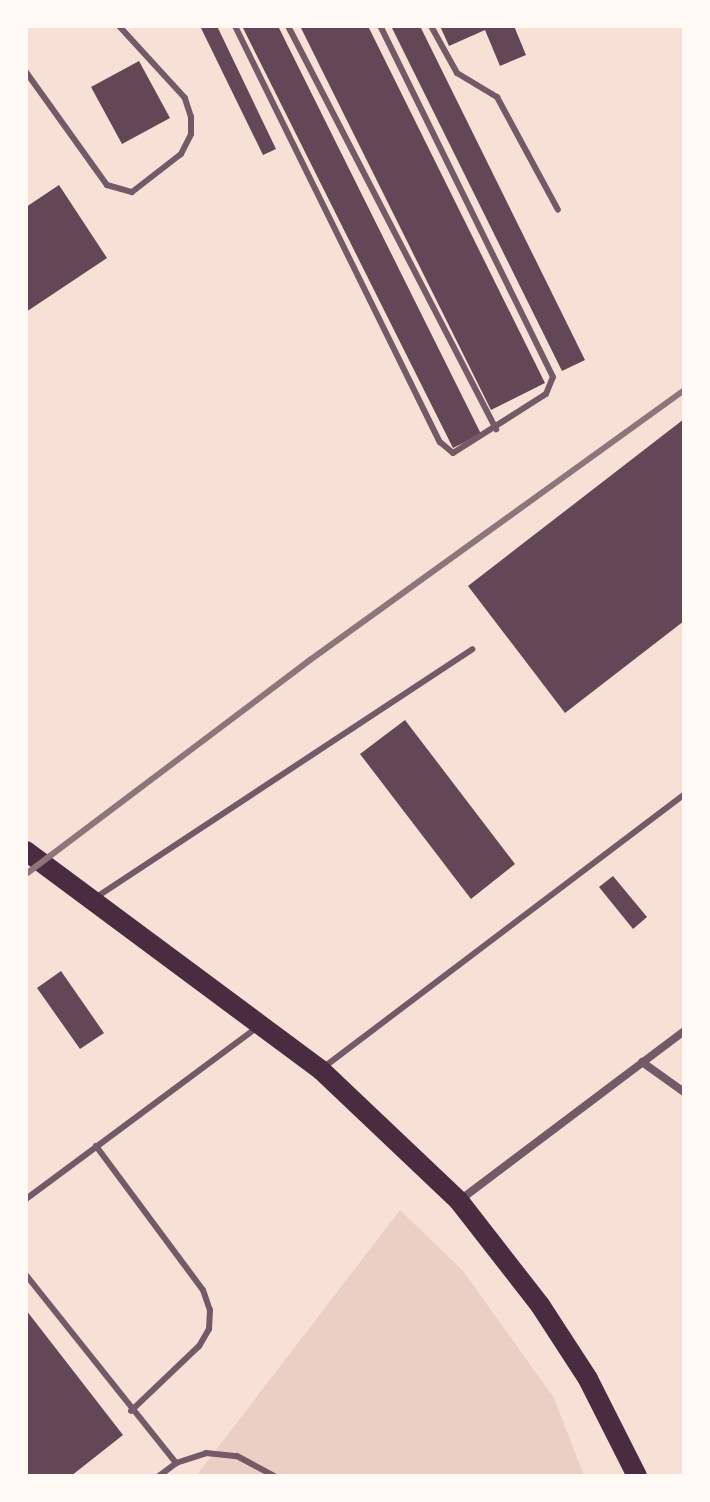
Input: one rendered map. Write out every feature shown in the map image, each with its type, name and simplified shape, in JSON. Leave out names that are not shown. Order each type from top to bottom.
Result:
[{"type":"main road","points":[[26,851],[258,1027],[321,1070],[459,1201],[540,1305],[588,1379],[637,1476]]},
{"type":"street","points":[[459,1201],[684,1031]]},
{"type":"street","points":[[642,1062],[684,1092]]},
{"type":"lane","points":[[26,72],[107,185],[132,192],[181,154],[191,134],[191,117],[185,98],[119,26]]},
{"type":"lane","points":[[235,26],[440,442],[448,452],[458,452],[546,394],[553,377],[380,26]]},
{"type":"lane","points":[[288,26],[496,429]]},
{"type":"lane","points":[[431,26],[457,73],[497,97],[558,210]]},
{"type":"lane","points":[[92,900],[472,649]]},
{"type":"lane","points":[[321,1070],[684,795]]},
{"type":"lane","points":[[26,1199],[258,1027]]},
{"type":"lane","points":[[96,1146],[203,1290],[210,1310],[209,1329],[199,1346],[131,1411]]},
{"type":"lane","points":[[26,1275],[131,1411],[176,1463]]},
{"type":"lane","points":[[159,1476],[176,1463],[206,1453],[237,1456],[274,1476]]},
{"type":"shaded area","points":[[400,1210],[463,1271],[554,1398],[584,1476],[196,1476]]},
{"type":"building","points":[[200,26],[217,26],[276,149],[263,155]]},
{"type":"building","points":[[242,26],[278,26],[481,434],[453,448]]},
{"type":"building","points":[[300,26],[368,26],[545,383],[491,410]]},
{"type":"building","points":[[391,26],[420,26],[585,360],[562,371]]},
{"type":"building","points":[[440,26],[514,26],[526,55],[500,66],[485,30],[449,46]]},
{"type":"building","points":[[139,61],[170,118],[122,144],[91,87]]},
{"type":"building","points":[[59,185],[107,258],[26,312],[26,207]]},
{"type":"building","points":[[684,419],[684,621],[565,713],[468,586]]},
{"type":"building","points":[[405,720],[515,864],[471,899],[360,754]]},
{"type":"building","points":[[613,876],[647,917],[633,929],[599,887]]},
{"type":"building","points":[[61,971],[104,1033],[80,1049],[37,988]]},
{"type":"building","points":[[26,1310],[123,1435],[71,1476],[26,1476]]},
{"type":"railway","points":[[26,874],[310,660],[684,390]]}]
